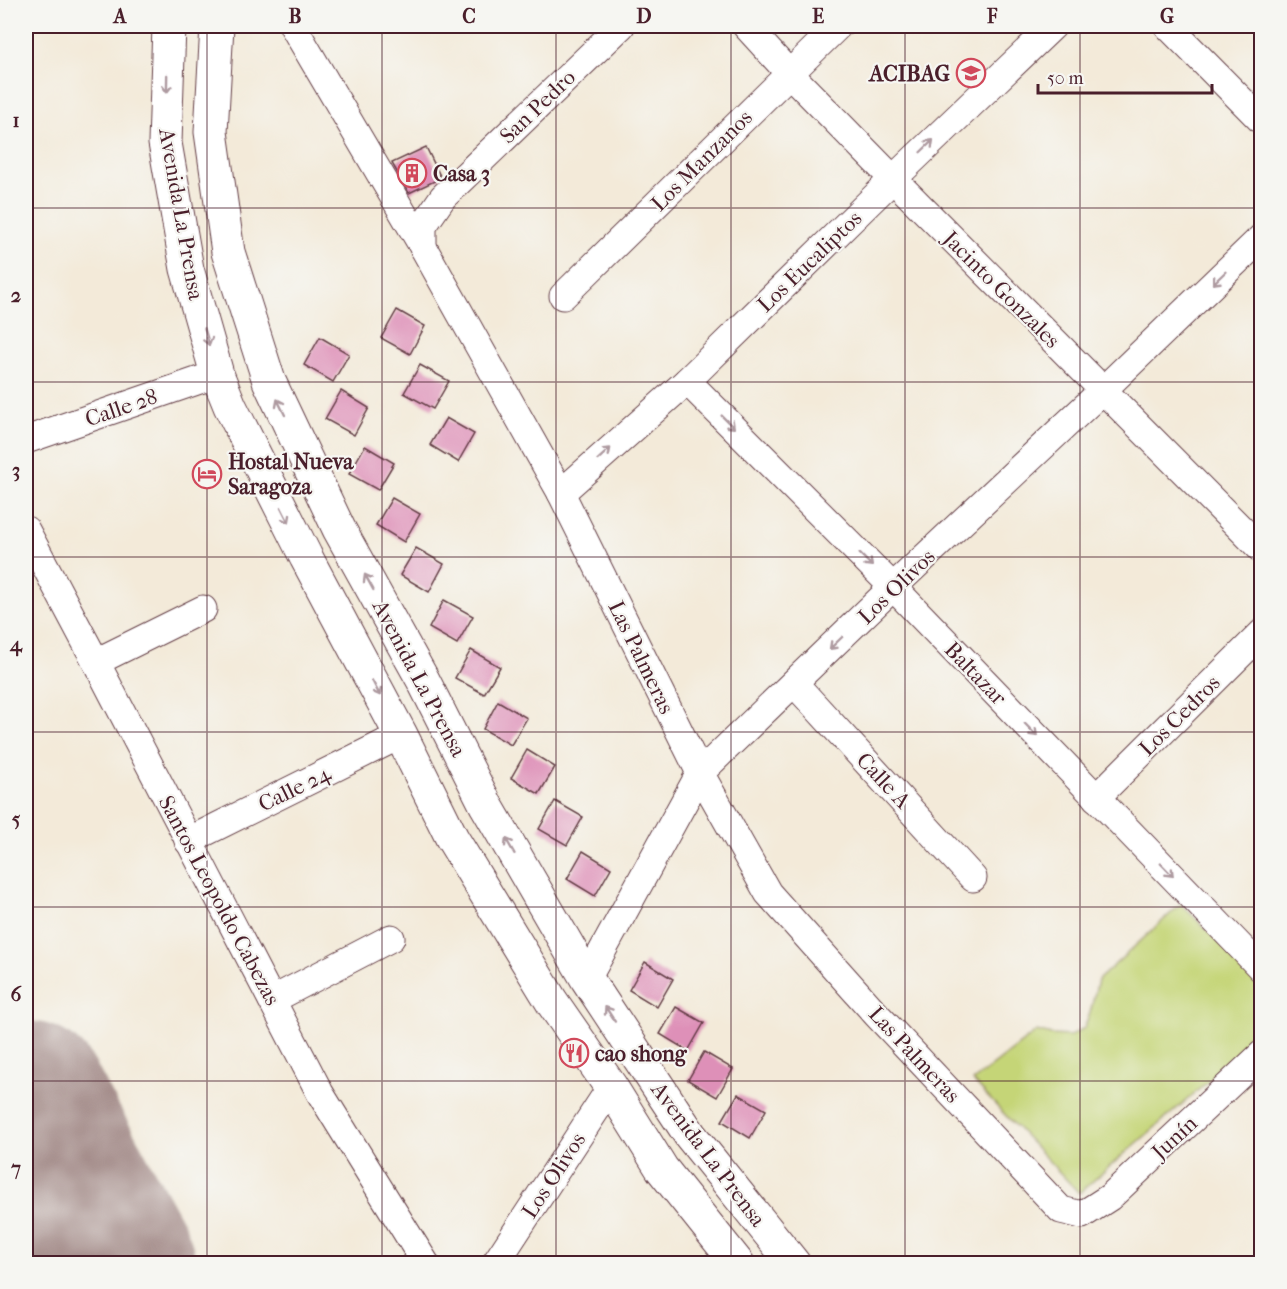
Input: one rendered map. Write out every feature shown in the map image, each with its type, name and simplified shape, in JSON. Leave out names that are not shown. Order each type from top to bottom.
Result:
[{"type":"main road","name":"Avenida La Prensa","points":[[169,26],[165,143],[187,268],[217,374],[230,406],[452,838],[552,1002],[611,1087],[662,1169],[738,1263]]},
{"type":"main road","name":"Avenida La Prensa","points":[[216,26],[211,132],[226,241],[269,381],[339,529],[423,680],[486,805],[587,979],[690,1135],[794,1263]]},
{"type":"street","name":"Las Palmeras","points":[[293,26],[423,248],[561,493],[700,773],[768,892],[877,1015],[1061,1210],[1082,1215]]},
{"type":"street","name":"San Pedro","points":[[423,248],[423,226],[443,196],[621,26]]},
{"type":"street","name":"Jacinto Gonzales","points":[[746,26],[893,179],[1262,550]]},
{"type":"street","name":"Los Manzanos","points":[[563,296],[838,26]]},
{"type":"street","name":"Los Eucaliptos","points":[[561,493],[687,381],[1053,26]]},
{"type":"street","points":[[1168,26],[1262,121]]},
{"type":"street","name":"Los Olivos","points":[[587,979],[700,773],[1262,237]]},
{"type":"street","name":"Calle 28","points":[[26,440],[217,374]]},
{"type":"street","name":"Baltazar","points":[[687,381],[893,587],[1262,969]]},
{"type":"street","name":"Santos Leopoldo Cabezas","points":[[26,530],[320,1093],[426,1263]]},
{"type":"street","points":[[96,662],[203,609]]},
{"type":"street","name":"Los Cedros","points":[[1096,798],[1262,633]]},
{"type":"street","name":"Calle A","points":[[794,683],[973,878]]},
{"type":"street","name":"Calle 24","points":[[188,841],[400,735]]},
{"type":"street","points":[[272,1000],[391,938]]},
{"type":"street","name":"Junín","points":[[1082,1215],[1110,1197],[1262,1054]]},
{"type":"street","name":"Los Olivos","points":[[495,1263],[611,1087]]},
{"type":"green space","points":[[1181,904],[1261,984],[1261,1036],[1079,1193],[973,1081],[1037,1031],[1051,1035],[1070,1036],[1084,1028],[1098,980]]},
{"type":"building","name":"Casa 3","points":[[426,147],[441,178],[409,193],[392,163]]},
{"type":"building","points":[[397,310],[425,326],[410,354],[381,338]]},
{"type":"building","points":[[320,337],[349,354],[333,382],[304,365]]},
{"type":"building","points":[[420,365],[449,381],[433,409],[404,393]]},
{"type":"building","points":[[341,391],[369,408],[354,435],[325,419]]},
{"type":"building","points":[[446,418],[474,434],[458,462],[430,445]]},
{"type":"building","points":[[365,446],[394,463],[378,490],[349,474]]},
{"type":"building","points":[[392,498],[420,514],[404,542],[376,525]]},
{"type":"building","points":[[416,548],[444,564],[429,592],[400,575]]},
{"type":"building","points":[[444,600],[473,616],[457,644],[429,628]]},
{"type":"building","points":[[471,650],[500,667],[484,694],[455,678]]},
{"type":"building","points":[[498,701],[527,718],[511,745],[483,729]]},
{"type":"building","points":[[527,750],[555,767],[539,794],[511,778]]},
{"type":"building","points":[[555,801],[583,817],[567,845],[539,829]]},
{"type":"building","points":[[583,851],[611,868],[595,896],[567,879]]},
{"type":"building","points":[[645,962],[673,979],[657,1007],[629,990]]},
{"type":"building","points":[[676,1007],[704,1023],[688,1051],[660,1034]]},
{"type":"building","points":[[704,1052],[733,1069],[717,1097],[688,1080]]},
{"type":"building","points":[[738,1094],[766,1110],[750,1138],[722,1121]]},
{"type":"runway","points":[[26,1100],[116,1264]]},
{"type":"place","name":"ACIBAG","points":[[971,73]]},
{"type":"place","name":"Casa 3","points":[[412,173]]},
{"type":"place","name":"Hostal Nueva Saragoza","points":[[207,474]]},
{"type":"place","name":"cao shong","points":[[574,1053]]}]
